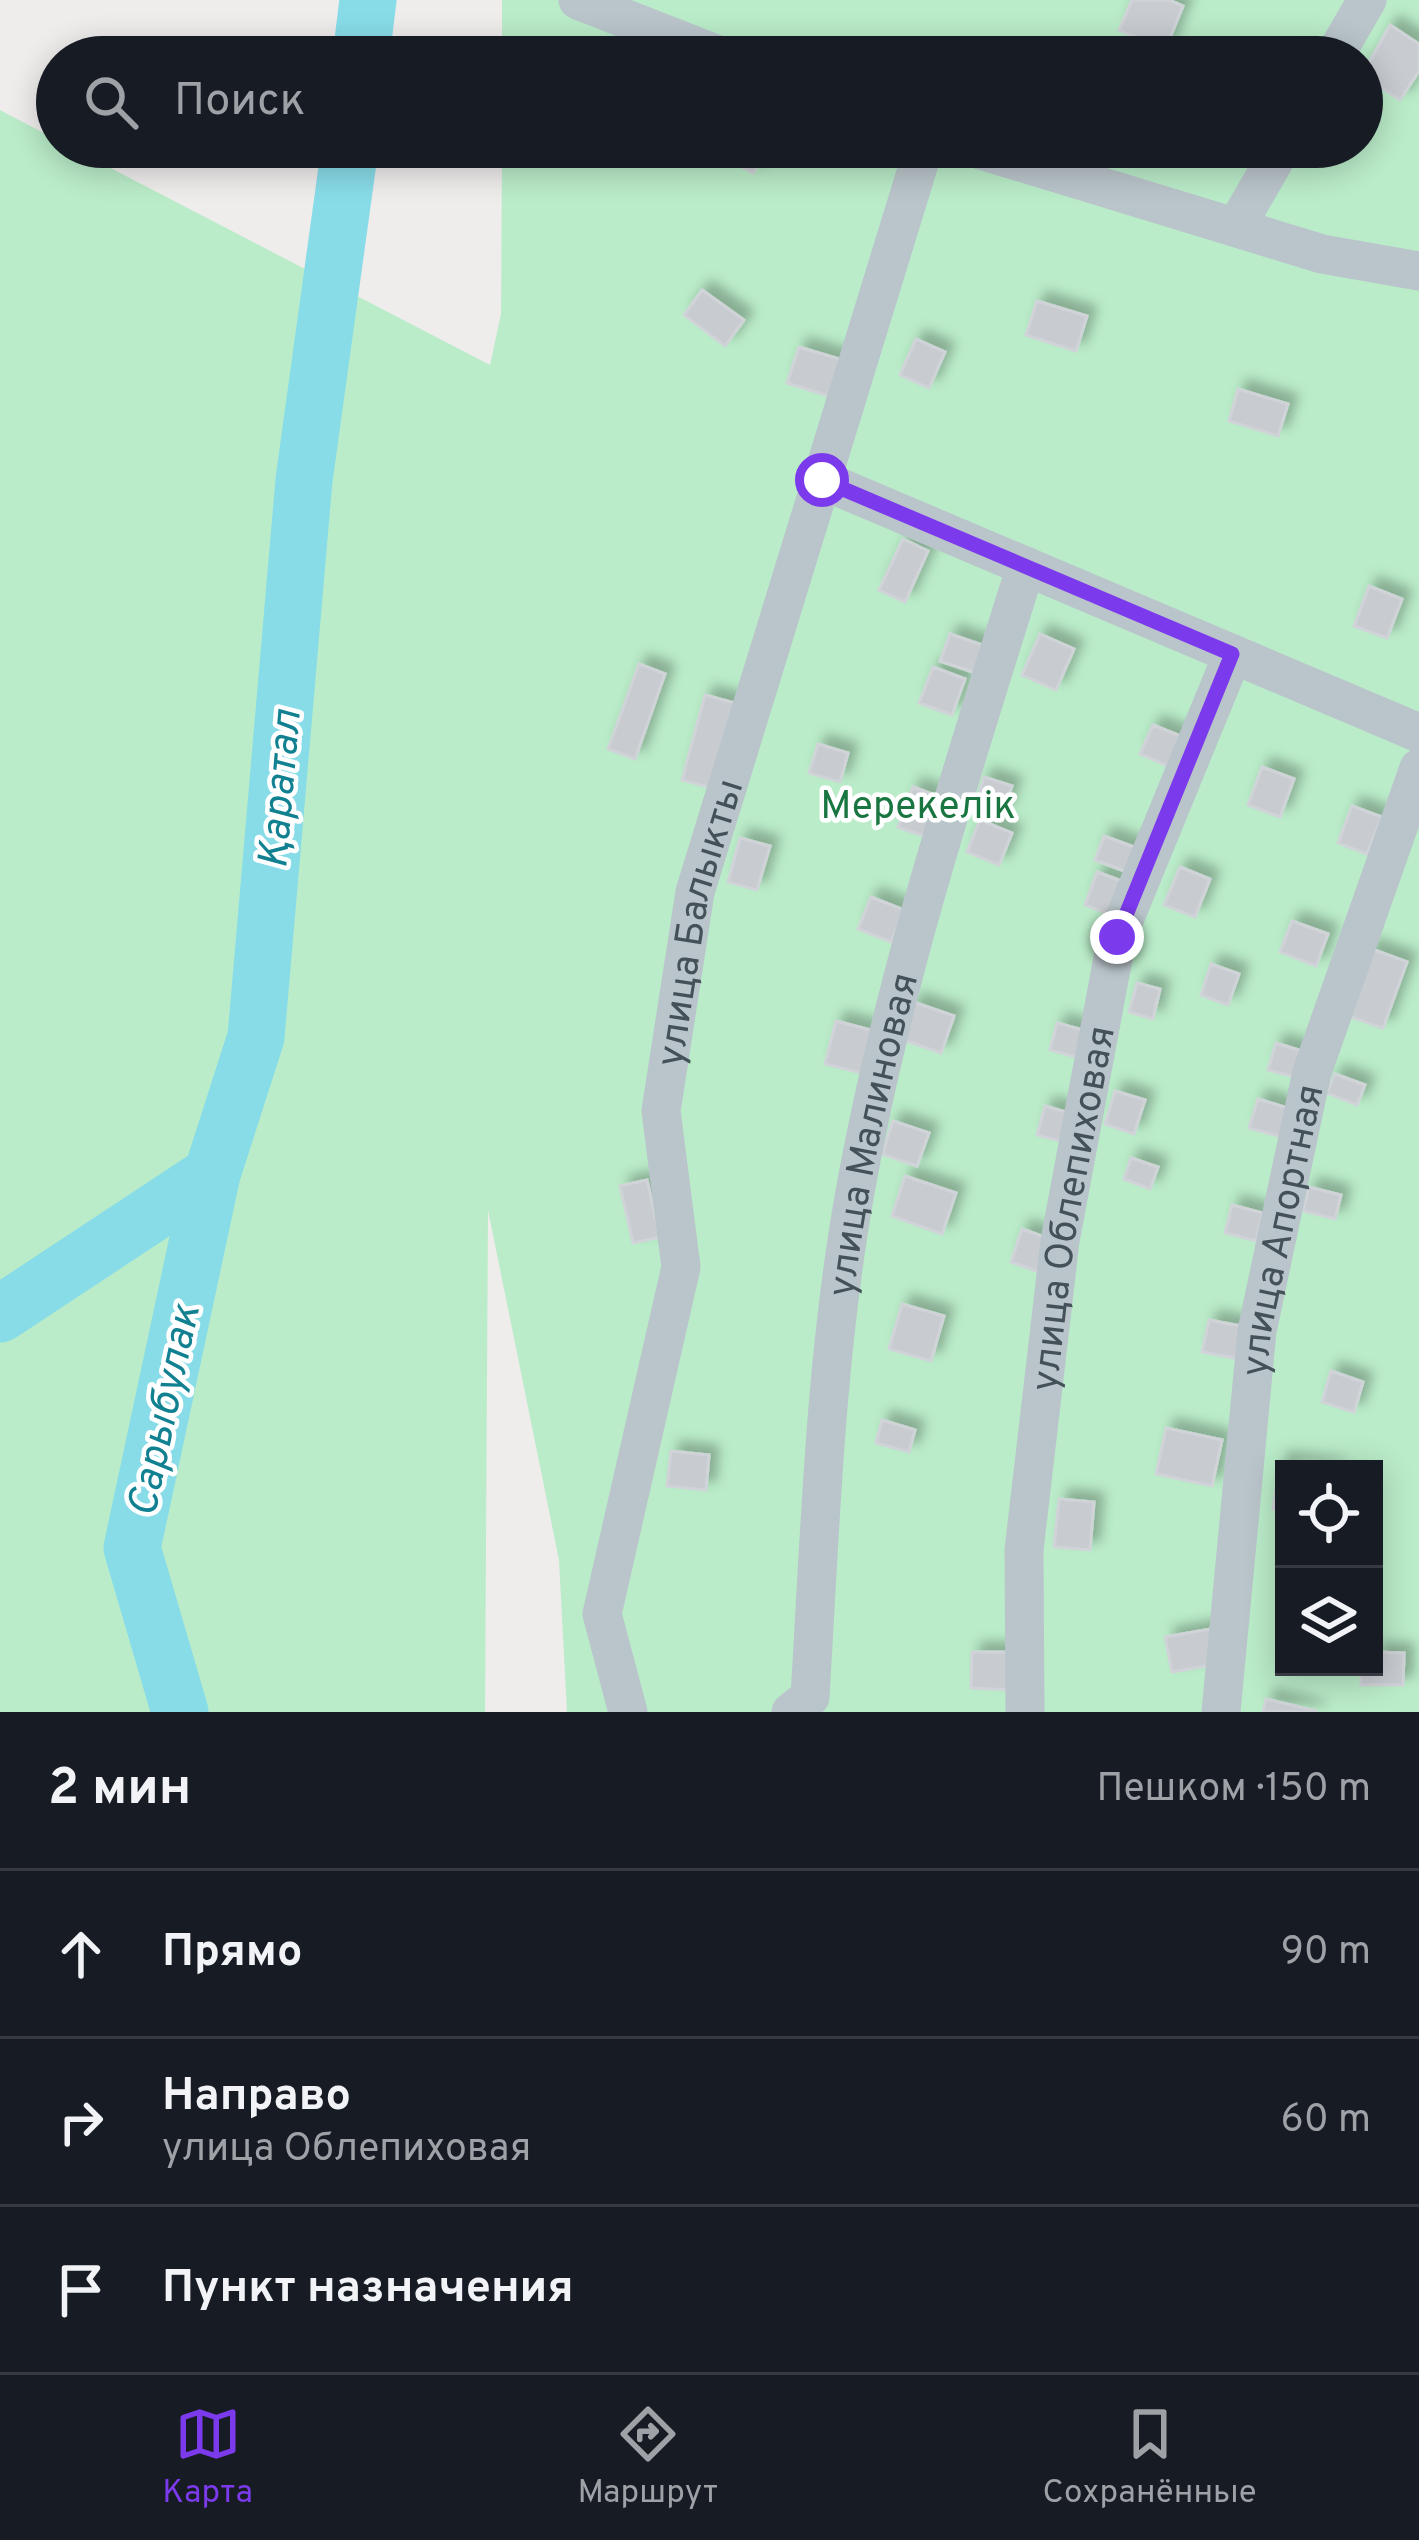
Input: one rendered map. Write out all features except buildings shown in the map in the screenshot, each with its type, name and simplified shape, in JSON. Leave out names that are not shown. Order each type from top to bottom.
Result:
[{"type":"street","points":[[578,0],[656,16],[689,36]]},
{"type":"street","points":[[1346,36],[1367,0]]},
{"type":"street","name":"улица Балыкты","points":[[628,1712],[602,1614],[681,1267],[661,1111],[695,892],[918,168]]},
{"type":"street","points":[[1041,168],[1322,254],[1419,271]]},
{"type":"street","points":[[1236,227],[1270,168]]},
{"type":"street","points":[[822,480],[1419,733]]},
{"type":"street","name":"улица Малиновая","points":[[790,1712],[810,1697],[825,1460],[853,1201],[905,958],[1025,566]]},
{"type":"street","name":"улица Облепиховая","points":[[1025,1712],[1024,1550],[1060,1241],[1117,937],[1232,654]]},
{"type":"street","name":"улица Апортная","points":[[1221,1712],[1257,1331],[1266,1288],[1312,1072],[1419,768]]},
{"type":"green space","name":"Мерекелік","points":[[502,0],[1419,0],[1419,1712],[567,1712],[559,1560],[488,1210],[485,1712],[0,1712],[0,110],[36,129],[36,168],[110,168],[490,365],[501,314],[502,168],[1383,168],[1383,36],[502,36]]},
{"type":"waterway","name":"Қаратал","points":[[364,36],[368,0]]},
{"type":"waterway","name":"Қаратал","points":[[180,1712],[132,1548],[212,1174],[256,1037],[304,480],[347,168]]},
{"type":"waterway","name":"Қаратал","points":[[0,1314],[212,1174]]},
{"type":"route","points":[[822,480],[1232,654],[1117,937]]},
{"type":"water label","name":"Сарыбулак","points":[[162,1410]]}]
